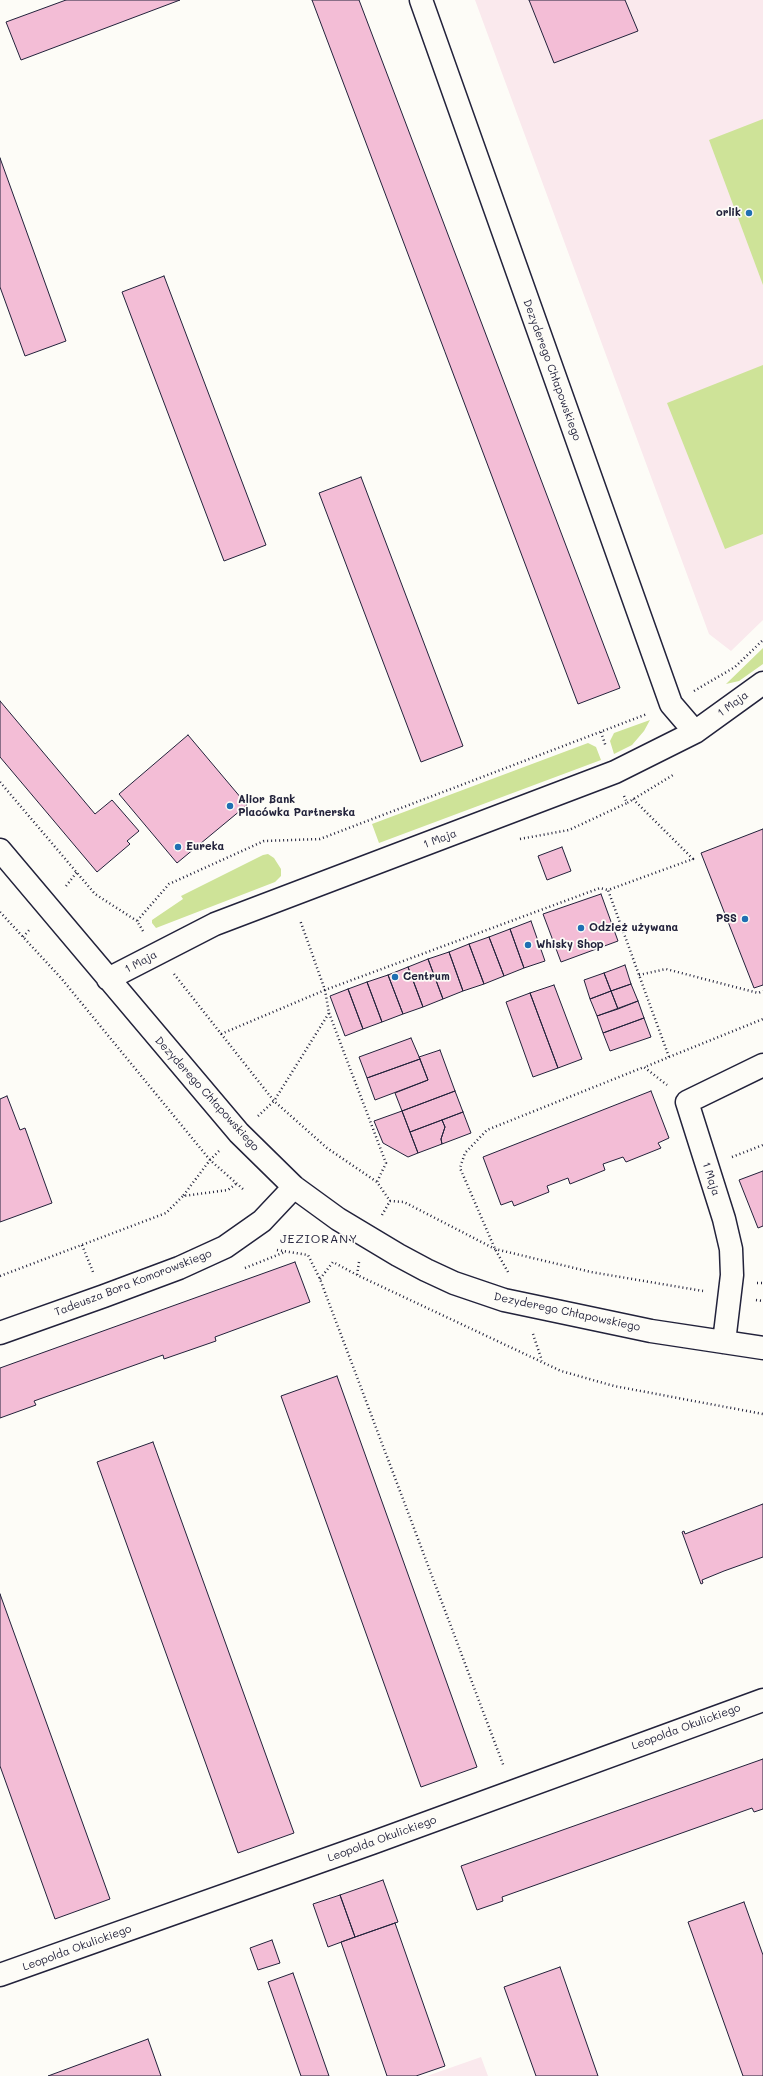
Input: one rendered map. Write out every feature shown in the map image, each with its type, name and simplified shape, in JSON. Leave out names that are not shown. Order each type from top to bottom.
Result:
[{"type":"street","name":"Dezyderego Chłapowskiego","points":[[421,0],[671,704],[695,732]]},
{"type":"street","name":"1 Maja","points":[[108,978],[215,924],[615,772],[695,732],[763,682]]},
{"type":"street","name":"Dezyderego Chłapowskiego","points":[[0,850],[239,1133],[294,1188],[338,1219],[369,1239],[454,1283],[504,1300],[617,1324],[763,1348]]},
{"type":"street","name":"1 Maja","points":[[724,1342],[732,1275],[731,1249],[687,1102],[763,1066]]},
{"type":"street","name":"Tadeusza Bora Komorowskiego","points":[[0,1333],[104,1296],[218,1251],[262,1221],[294,1188]]},
{"type":"street","name":"Leopolda Okulickiego","points":[[0,1975],[763,1700]]},
{"type":"path","points":[[0,782],[95,894],[137,921]]},
{"type":"path","points":[[633,799],[693,860],[608,890],[669,1057]]},
{"type":"path","points":[[515,840],[569,830],[627,803]]},
{"type":"path","points":[[0,912],[61,978],[210,1160],[244,1190]]},
{"type":"path","points":[[221,1034],[325,990],[298,916]]},
{"type":"path","points":[[639,976],[666,970],[758,993],[763,991]]},
{"type":"path","points":[[329,1013],[386,1163],[377,1182]]},
{"type":"path","points":[[509,1273],[495,1249],[460,1168],[465,1153],[487,1130],[763,1019]]},
{"type":"path","points":[[644,1067],[667,1084],[669,1092]]},
{"type":"path","points":[[255,1119],[274,1101],[327,1148],[377,1182],[390,1201]]},
{"type":"path","points":[[707,1167],[763,1145]]},
{"type":"path","points":[[0,1276],[166,1213],[183,1196],[210,1160],[223,1147]]},
{"type":"path","points":[[183,1196],[228,1190],[237,1183]]},
{"type":"path","points":[[390,1201],[404,1202],[495,1249],[591,1272],[707,1291]]},
{"type":"path","points":[[381,1219],[390,1201]]},
{"type":"path","points":[[277,1250],[308,1255],[320,1279],[513,1791]]},
{"type":"path","points":[[357,1275],[360,1260]]},
{"type":"path","points":[[320,1279],[333,1262],[357,1275],[561,1371],[614,1386],[763,1414]]},
{"type":"path","points":[[532,1332],[542,1361]]},
{"type":"shaded area","points":[[475,0],[763,0],[763,620],[731,651],[709,634]]},
{"type":"shaded area","points":[[481,2057],[488,2076],[427,2076]]},
{"type":"green space","name":"orlik","points":[[763,119],[763,285],[709,140]]},
{"type":"green space","points":[[763,365],[763,534],[725,549],[667,403]]},
{"type":"green space","points":[[763,648],[763,664],[739,681],[726,684]]},
{"type":"green space","points":[[650,720],[644,731],[632,745],[614,754],[610,741],[614,733]]},
{"type":"green space","points":[[588,743],[596,747],[601,760],[379,843],[372,824]]},
{"type":"green space","points":[[268,854],[274,858],[281,869],[281,876],[275,882],[156,928],[152,923],[152,920],[183,899],[181,896],[263,855]]},
{"type":"building","points":[[66,0],[180,0],[21,60],[6,22]]},
{"type":"building","points":[[312,0],[359,0],[620,688],[578,704]]},
{"type":"building","points":[[529,0],[625,0],[638,31],[554,63]]},
{"type":"building","points":[[0,158],[66,341],[25,356],[0,287]]},
{"type":"building","points":[[164,276],[266,545],[224,561],[122,292]]},
{"type":"building","points":[[361,477],[463,746],[421,762],[319,493]]},
{"type":"building","points":[[0,701],[95,814],[112,800],[139,831],[127,841],[130,844],[97,872],[0,757]]},
{"type":"building","points":[[188,735],[247,805],[177,863],[119,794]]},
{"type":"building","name":"PSS","points":[[763,829],[763,985],[754,988],[701,853]]},
{"type":"building","points":[[562,847],[571,871],[547,880],[538,856]]},
{"type":"building","name":"Odzież używana","points":[[601,894],[618,941],[561,962],[543,914]]},
{"type":"building","name":"Whisky Shop","points":[[531,921],[545,961],[524,968],[510,929]]},
{"type":"building","points":[[510,929],[524,968],[504,976],[489,937]]},
{"type":"building","points":[[489,937],[504,976],[484,984],[469,944]]},
{"type":"building","points":[[469,944],[484,984],[463,991],[449,952]]},
{"type":"building","points":[[449,952],[463,991],[443,999],[428,959]]},
{"type":"building","points":[[428,959],[443,999],[423,1007],[408,967]]},
{"type":"building","points":[[625,965],[631,984],[611,991],[604,973]]},
{"type":"building","points":[[408,967],[423,1007],[403,1014],[388,975]]},
{"type":"building","points":[[604,973],[611,991],[590,999],[584,980]]},
{"type":"building","points":[[388,975],[403,1014],[382,1022],[367,982]]},
{"type":"building","points":[[367,982],[382,1022],[363,1029],[348,989]]},
{"type":"building","points":[[631,984],[638,1001],[618,1009],[611,991]]},
{"type":"building","points":[[554,985],[582,1059],[558,1068],[530,993]]},
{"type":"building","points":[[348,989],[363,1029],[345,1036],[330,996]]},
{"type":"building","points":[[611,991],[618,1009],[597,1016],[590,999]]},
{"type":"building","points":[[530,993],[558,1068],[533,1077],[506,1002]]},
{"type":"building","points":[[638,1001],[644,1018],[603,1033],[597,1016]]},
{"type":"building","points":[[644,1018],[651,1037],[610,1051],[603,1033]]},
{"type":"building","points":[[411,1038],[420,1059],[367,1078],[359,1057]]},
{"type":"building","points":[[440,1050],[455,1091],[402,1111],[395,1093],[428,1080],[419,1057]]},
{"type":"building","points":[[420,1059],[428,1080],[375,1100],[367,1078]]},
{"type":"building","points":[[455,1091],[463,1112],[410,1132],[402,1111]]},
{"type":"building","points":[[651,1091],[669,1138],[658,1143],[661,1148],[626,1162],[623,1157],[603,1164],[605,1170],[570,1184],[568,1178],[547,1186],[549,1192],[514,1206],[512,1201],[501,1205],[483,1157]]},
{"type":"building","points":[[7,1096],[20,1130],[25,1128],[52,1203],[0,1222],[0,1099]]},
{"type":"building","points":[[402,1111],[418,1153],[408,1157],[383,1143],[374,1121]]},
{"type":"building","points":[[463,1112],[471,1133],[442,1144],[441,1139],[445,1127],[442,1120]]},
{"type":"building","points":[[442,1120],[445,1127],[441,1139],[442,1144],[418,1153],[410,1132]]},
{"type":"building","points":[[763,1171],[763,1226],[758,1228],[739,1180]]},
{"type":"building","points":[[295,1262],[310,1302],[215,1337],[216,1341],[164,1359],[163,1355],[34,1401],[36,1405],[0,1418],[0,1368]]},
{"type":"building","points":[[337,1376],[477,1767],[421,1787],[281,1396]]},
{"type":"building","points":[[153,1442],[294,1833],[238,1853],[97,1462]]},
{"type":"building","points":[[763,1504],[763,1557],[702,1580],[703,1583],[701,1584],[682,1532],[684,1531],[685,1534]]},
{"type":"building","points":[[0,1594],[110,1899],[55,1919],[0,1766]]},
{"type":"building","points":[[763,1759],[763,1809],[754,1812],[752,1808],[502,1897],[503,1901],[477,1910],[461,1866]]},
{"type":"building","points":[[383,1880],[398,1922],[355,1937],[340,1895]]},
{"type":"building","points":[[340,1895],[355,1937],[328,1947],[313,1904]]},
{"type":"building","points":[[744,1902],[763,1955],[763,2076],[743,2076],[688,1922]]},
{"type":"building","points":[[395,1923],[445,2066],[416,2076],[387,2076],[341,1942]]},
{"type":"building","points":[[272,1940],[280,1963],[258,1970],[250,1948]]},
{"type":"building","points":[[560,1967],[598,2076],[536,2076],[504,1987]]},
{"type":"building","points":[[293,1973],[329,2076],[301,2076],[268,1982]]},
{"type":"building","points":[[148,2039],[161,2076],[48,2076]]},
{"type":"place","name":"orlik","points":[[749,213]]},
{"type":"place","name":"Alior Bank Placówka Partnerska","points":[[230,806]]},
{"type":"place","name":"Eureka","points":[[178,847]]},
{"type":"place","name":"PSS","points":[[745,919]]},
{"type":"place","name":"Odzież używana","points":[[581,928]]},
{"type":"place","name":"Whisky Shop","points":[[528,945]]},
{"type":"place","name":"Centrum","points":[[395,977]]},
{"type":"district","name":"JEZIORANY","points":[[319,1239]]}]
